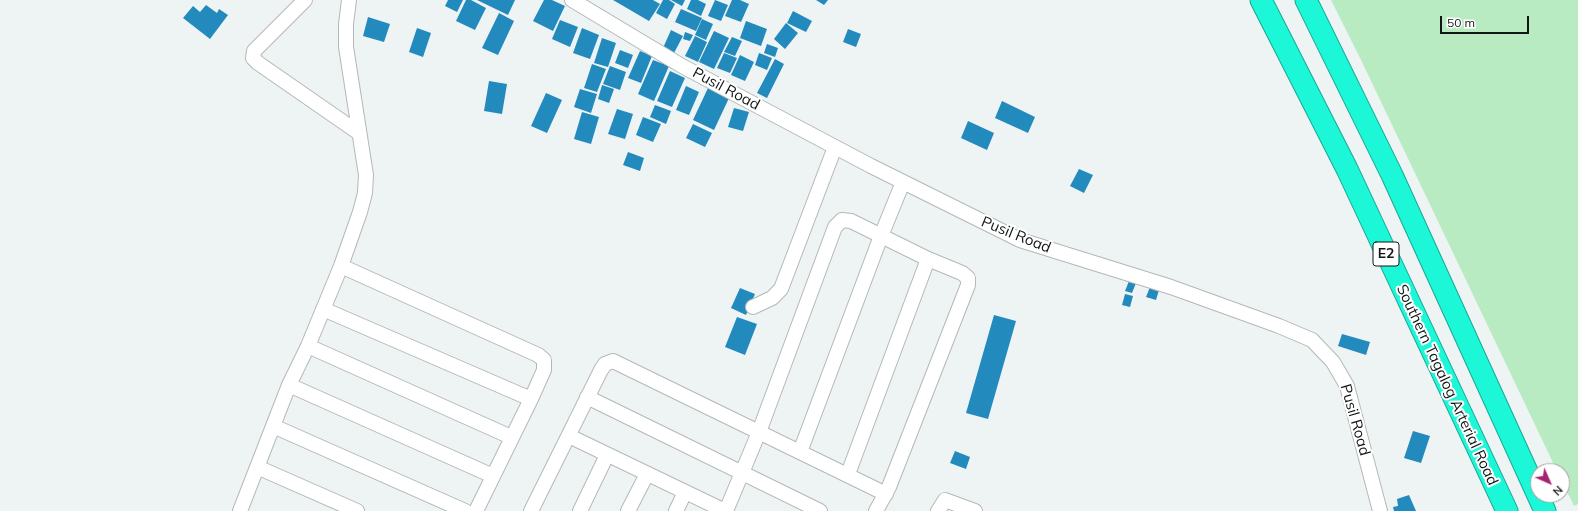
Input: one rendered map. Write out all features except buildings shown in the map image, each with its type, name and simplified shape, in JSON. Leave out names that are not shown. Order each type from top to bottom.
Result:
[{"type":"highway","name":"Southern Tagalog Arterial Road","points":[[1261,0],[1343,162],[1507,511]]},
{"type":"highway","name":"E2","points":[[1306,0],[1392,175],[1544,511]]},
{"type":"street","points":[[305,0],[254,51],[253,58],[258,64],[359,133]]},
{"type":"street","points":[[246,509],[257,467],[289,385],[308,346],[341,266],[365,193],[366,175],[346,47],[346,24],[349,0]]},
{"type":"street","name":"Pusil Road","points":[[572,0],[682,66],[835,147],[1020,240],[1171,287],[1279,326],[1312,340],[1334,362],[1347,386],[1380,511]]},
{"type":"street","points":[[753,307],[772,298],[781,289],[835,147]]},
{"type":"street","points":[[800,452],[881,236],[903,182]]},
{"type":"street","points":[[569,436],[725,511],[759,432],[835,227],[842,220],[851,221],[928,259],[962,273],[968,278],[968,285],[886,494],[876,511]]},
{"type":"street","points":[[848,474],[928,259]]},
{"type":"street","points":[[341,266],[538,355],[544,360],[544,370],[531,399],[511,437],[476,511]]},
{"type":"street","points":[[323,309],[531,399]]},
{"type":"street","points":[[308,346],[511,437]]},
{"type":"street","points":[[531,511],[601,370],[605,364],[614,361],[848,474],[886,494]]},
{"type":"street","points":[[289,385],[493,476]]},
{"type":"street","points":[[588,397],[820,511]]},
{"type":"street","points":[[273,426],[466,511]]},
{"type":"street","points":[[580,511],[607,455]]},
{"type":"street","points":[[257,467],[356,511]]},
{"type":"street","points":[[628,511],[647,474]]},
{"type":"street","points":[[676,511],[685,492]]},
{"type":"street","points":[[938,511],[944,500],[975,511]]},
{"type":"green space","points":[[1331,0],[1578,0],[1578,504],[1574,506],[1570,498],[1570,463],[1553,463]]}]
